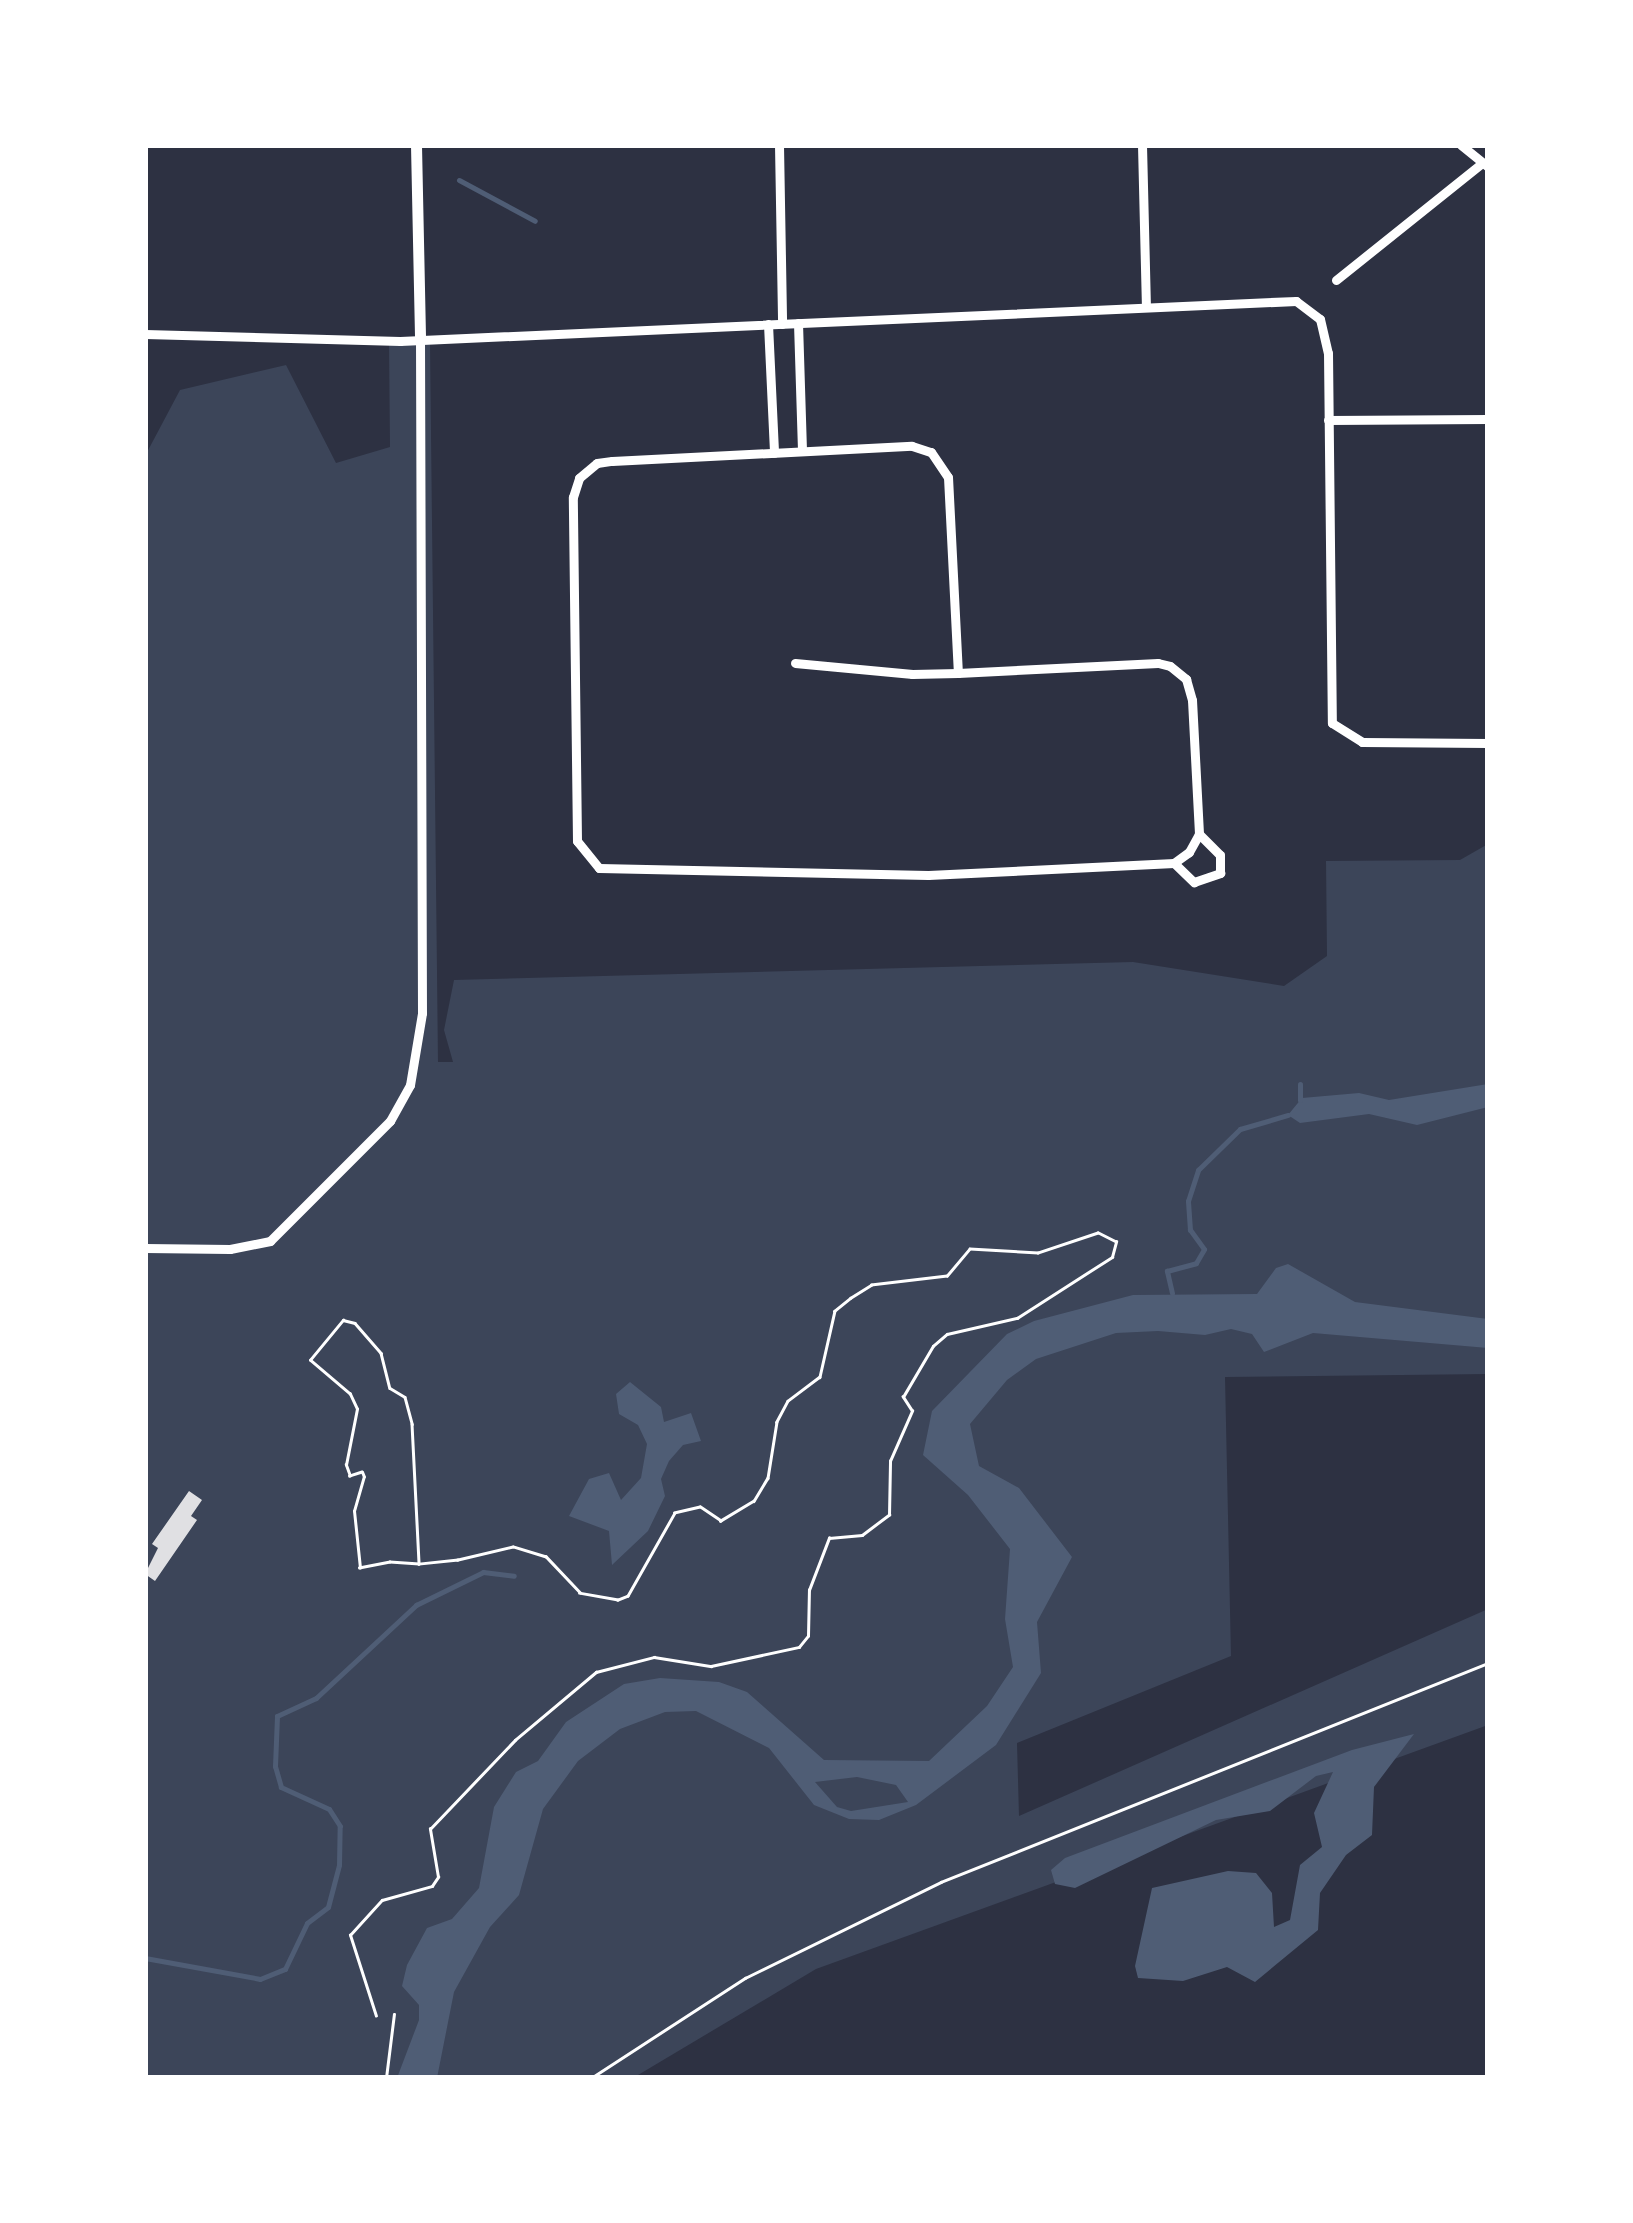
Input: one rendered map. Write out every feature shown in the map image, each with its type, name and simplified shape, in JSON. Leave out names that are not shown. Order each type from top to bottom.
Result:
[{"type":"street","points":[[145,1248],[230,1249],[270,1242],[390,1121],[410,1084],[422,1013],[416,145]]},
{"type":"street","points":[[779,145],[782,324]]},
{"type":"street","points":[[1142,145],[1146,304]]},
{"type":"street","points":[[1336,280],[1484,166],[1461,145]]},
{"type":"street","points":[[145,334],[420,340],[1276,298],[1305,305],[1325,329],[1332,723],[1362,742],[1488,743]]},
{"type":"street","points":[[798,322],[802,451]]},
{"type":"street","points":[[768,324],[774,453]]},
{"type":"street","points":[[1328,420],[1488,419]]},
{"type":"street","points":[[958,673],[948,477],[942,461],[912,446],[597,463],[575,486],[577,841],[588,861],[624,872],[870,875],[1174,863],[1194,882],[1220,873],[1220,854],[1198,834]]},
{"type":"street","points":[[796,663],[958,673],[1158,664],[1183,674],[1192,700],[1198,834],[1174,863]]},
{"type":"path","points":[[376,2016],[350,1935],[382,1900],[432,1886],[438,1877],[430,1828],[540,1715],[596,1672],[654,1657],[711,1666],[799,1647],[808,1636],[810,1590],[829,1538],[862,1536],[889,1515],[890,1461],[912,1410],[904,1397],[933,1346],[947,1334],[1017,1318],[1112,1257],[1116,1242],[1098,1232],[1038,1253],[970,1248],[946,1276],[872,1285],[851,1298],[835,1311],[820,1377],[788,1401],[776,1422],[768,1478],[754,1501],[721,1521],[700,1508],[675,1513],[628,1596],[610,1600],[580,1592],[546,1557],[513,1547],[419,1564],[360,1568],[354,1512],[364,1478],[362,1472],[350,1476],[346,1465],[357,1409],[310,1360],[342,1320],[354,1322],[380,1353],[390,1388],[404,1396],[412,1424],[419,1564]]},
{"type":"path","points":[[590,2078],[775,1962],[940,1882],[1488,1663]]},
{"type":"path","points":[[386,2078],[394,2014]]},
{"type":"shaded area","points":[[430,342],[438,1062],[453,1062],[444,1030],[454,980],[1133,962],[1284,986],[1327,956],[1326,861],[1460,860],[1488,844],[1488,1374],[1225,1377],[1231,1656],[1017,1743],[1019,1816],[1488,1609],[1488,1725],[816,1969],[633,2078],[145,2078],[145,456],[180,390],[286,365],[336,463],[390,447],[389,343]]},
{"type":"shaded area","points":[[1488,1084],[1488,1107],[1417,1125],[1369,1114],[1300,1123],[1288,1115],[1302,1098],[1359,1093],[1389,1100]]},
{"type":"shaded area","points":[[1288,1264],[1355,1302],[1488,1319],[1488,1348],[1313,1333],[1264,1352],[1252,1334],[1231,1329],[1205,1335],[1116,1333],[1036,1359],[1007,1380],[970,1424],[979,1466],[1019,1488],[1072,1557],[1037,1622],[1041,1673],[996,1745],[916,1805],[879,1820],[849,1819],[814,1805],[769,1748],[696,1711],[665,1712],[620,1729],[578,1761],[543,1809],[519,1895],[490,1927],[454,1992],[437,2078],[397,2078],[419,2020],[419,2005],[402,1986],[407,1965],[427,1928],[452,1919],[479,1888],[494,1807],[516,1772],[538,1761],[566,1722],[624,1684],[660,1678],[719,1682],[747,1692],[824,1760],[929,1761],[987,1706],[1013,1667],[1005,1619],[1010,1549],[968,1495],[923,1455],[932,1411],[1007,1334],[1034,1321],[1133,1295],[1257,1294],[1276,1268]],"holes":[[[857,1777],[896,1785],[908,1802],[851,1811],[837,1807],[815,1782]]]},
{"type":"shaded area","points":[[630,1382],[661,1407],[664,1422],[691,1413],[701,1441],[683,1445],[669,1461],[661,1479],[665,1496],[648,1531],[612,1565],[609,1531],[569,1516],[589,1479],[609,1473],[621,1500],[641,1478],[647,1444],[638,1425],[619,1414],[616,1394]]},
{"type":"shaded area","points":[[1414,1734],[1374,1787],[1372,1835],[1346,1855],[1320,1893],[1318,1930],[1255,1982],[1227,1967],[1183,1981],[1138,1978],[1135,1966],[1152,1888],[1228,1871],[1256,1873],[1272,1893],[1274,1927],[1290,1920],[1300,1865],[1322,1847],[1314,1813],[1333,1772],[1316,1776],[1270,1811],[1216,1820],[1075,1888],[1055,1884],[1051,1870],[1065,1858],[1352,1750]]},
{"type":"building","points":[[189,1491],[202,1500],[191,1516],[197,1520],[155,1581],[145,1574],[158,1548],[152,1544]]},
{"type":"waterway","points":[[459,180],[535,221]]},
{"type":"waterway","points":[[1300,1084],[1300,1100]]},
{"type":"waterway","points":[[1172,1293],[1167,1271],[1196,1263],[1204,1249],[1190,1230],[1188,1201],[1198,1170],[1240,1129],[1288,1115]]},
{"type":"waterway","points":[[145,1958],[260,1979],[285,1969],[307,1923],[328,1907],[339,1865],[340,1826],[329,1809],[281,1787],[275,1766],[277,1716],[316,1698],[416,1605],[483,1572],[514,1576]]}]
